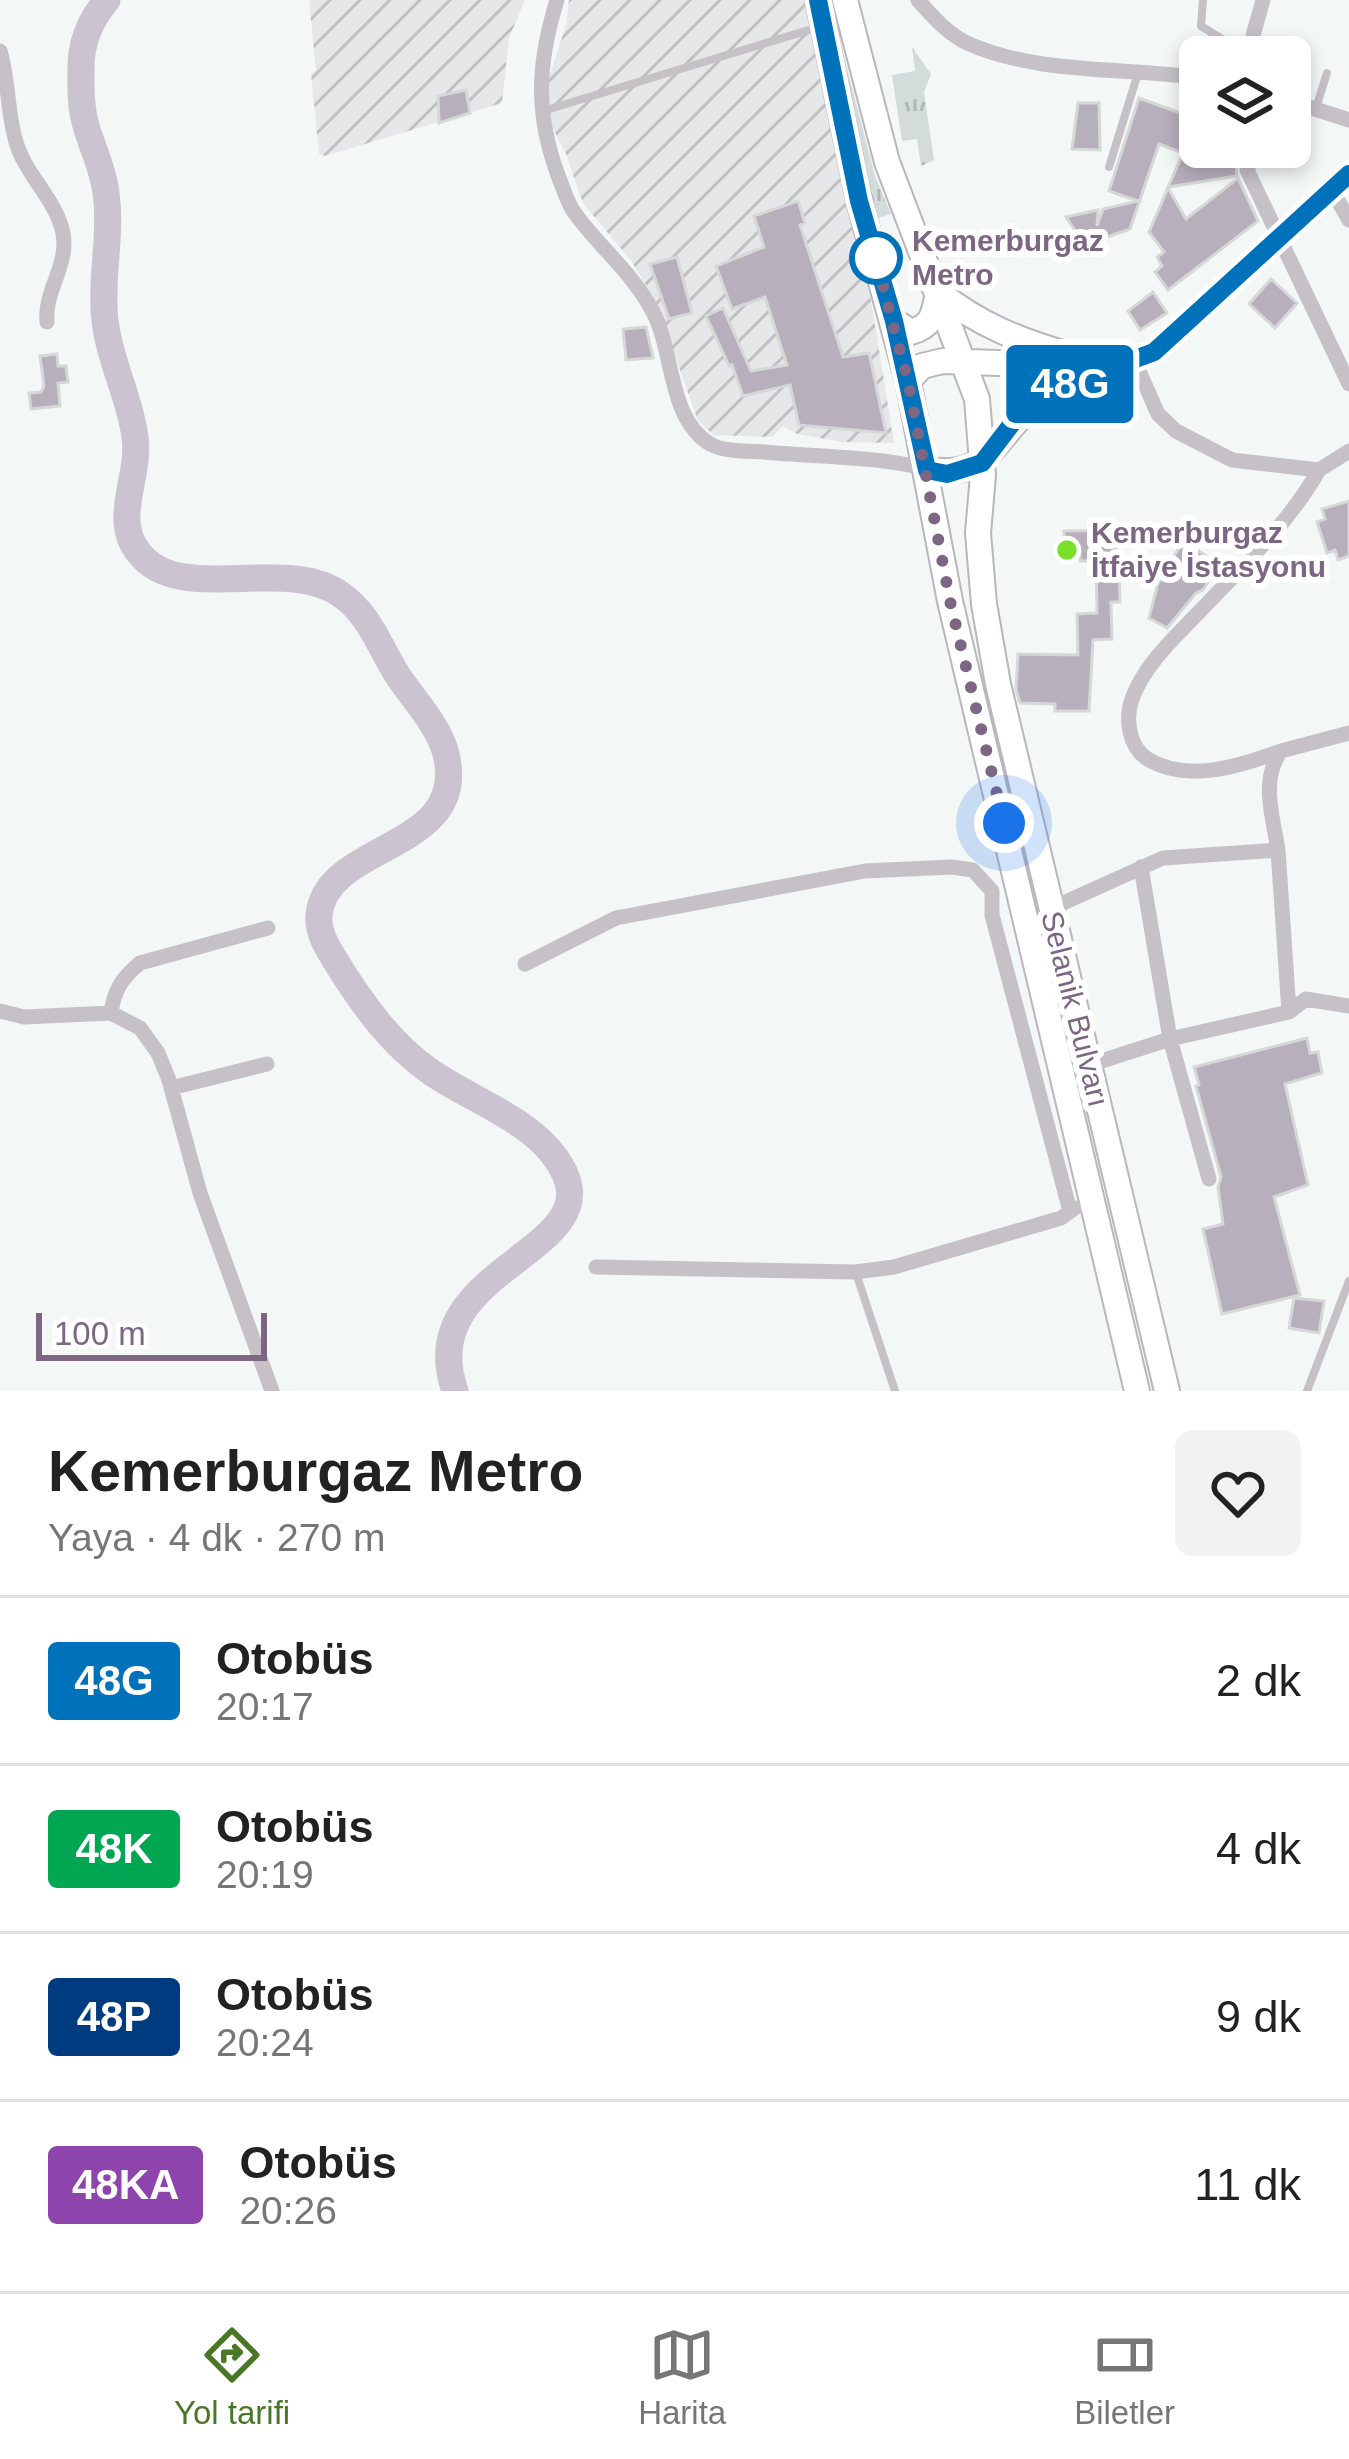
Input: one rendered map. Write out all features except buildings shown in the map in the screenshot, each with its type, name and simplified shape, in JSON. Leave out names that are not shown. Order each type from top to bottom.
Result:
[{"type":"main road","name":"Selanik Bulvarı","points":[[845,0],[887,163],[977,399],[982,463],[978,533],[998,684],[1167,1391]]},
{"type":"main road","name":"Selanik Bulvarı","points":[[821,13],[859,201],[908,381],[950,601],[1081,1204],[1100,1235],[1136,1391]]},
{"type":"main road","points":[[894,321],[911,332],[925,328],[938,292],[970,318],[1023,342],[1122,365]]},
{"type":"main road","points":[[908,381],[922,366],[965,360],[1122,365]]},
{"type":"main road","points":[[927,470],[947,474],[982,463],[1014,421],[1041,400],[1122,365]]},
{"type":"main road","points":[[1100,1235],[1129,1228]]},
{"type":"street","points":[[557,0],[543,46],[544,131],[570,207],[626,270],[654,313],[682,408],[704,440],[732,450],[883,460],[927,470]]},
{"type":"street","points":[[918,0],[963,42],[996,54],[1179,76]]},
{"type":"street","points":[[1253,36],[1263,0]]},
{"type":"street","points":[[1,60],[16,144],[54,208],[64,236],[63,263],[45,300],[47,322]]},
{"type":"street","points":[[1311,108],[1349,121]]},
{"type":"street","points":[[1248,168],[1349,384]]},
{"type":"street","points":[[1319,470],[1232,460],[1197,444],[1158,414],[1122,365],[1154,352],[1349,174]]},
{"type":"street","points":[[1332,190],[1349,220]]},
{"type":"street","points":[[1349,451],[1319,470],[1306,495],[1172,639],[1131,701],[1128,732],[1142,756],[1168,768],[1209,771],[1349,734]]},
{"type":"street","points":[[1280,751],[1268,782],[1278,850],[1289,1012]]},
{"type":"street","points":[[1050,909],[1163,858],[1278,850]]},
{"type":"street","points":[[1141,867],[1170,1039],[1209,1179]]},
{"type":"street","points":[[525,964],[616,918],[866,871],[973,869],[992,890],[992,915],[1081,1204],[1061,1218],[894,1268],[855,1272],[596,1268]]},
{"type":"street","points":[[112,1013],[114,994],[140,963],[268,928]]},
{"type":"street","points":[[1089,1065],[1170,1039],[1289,1012],[1306,999],[1349,1006]]},
{"type":"street","points":[[0,1011],[24,1017],[112,1013],[140,1028],[158,1053],[200,1193],[272,1391]]},
{"type":"street","points":[[171,1088],[267,1064]]},
{"type":"lane","points":[[1203,0],[1201,26],[1217,36]]},
{"type":"lane","points":[[542,111],[821,13]]},
{"type":"lane","points":[[1109,167],[1139,72]]},
{"type":"lane","points":[[1316,110],[1327,73]]},
{"type":"lane","points":[[855,1272],[895,1391]]},
{"type":"lane","points":[[1307,1391],[1349,1281]]},
{"type":"shaded area","points":[[309,0],[525,0],[509,38],[502,103],[319,154]]},
{"type":"shaded area","points":[[569,0],[807,0],[872,306],[894,443],[842,442],[798,434],[783,426],[772,437],[714,435],[698,421],[656,302],[632,262],[583,203],[548,119],[549,78]]},
{"type":"green space","points":[[912,47],[931,74],[924,92],[934,160],[921,166],[917,139],[902,141],[892,75],[915,71]]},
{"type":"green space","points":[[842,49],[875,176],[891,214],[879,218],[888,264],[834,51]]},
{"type":"waterway","points":[[107,0],[85,40],[81,94],[106,193],[105,321],[135,437],[127,512],[131,540],[157,568],[180,576],[317,583],[340,594],[366,621],[438,733],[446,754],[448,786],[437,810],[418,828],[345,872],[327,891],[319,915],[323,938],[361,1000],[403,1049],[428,1070],[523,1126],[565,1174],[569,1201],[557,1225],[480,1290],[459,1317],[449,1350],[455,1391]]},
{"type":"bus line","name":"48G","points":[[818,0],[859,201],[894,321],[927,470],[947,474],[982,463],[1014,421],[1041,400],[1071,383],[1154,352],[1349,174]]},
{"type":"place","name":"Kemerburgaz Metro","points":[[876,258]]},
{"type":"place","name":"Kemerburgaz İtfaiye İstasyonu","points":[[1067,550]]},
{"type":"route","points":[[876,258],[871,241],[908,381],[950,601],[1004,823]]}]
